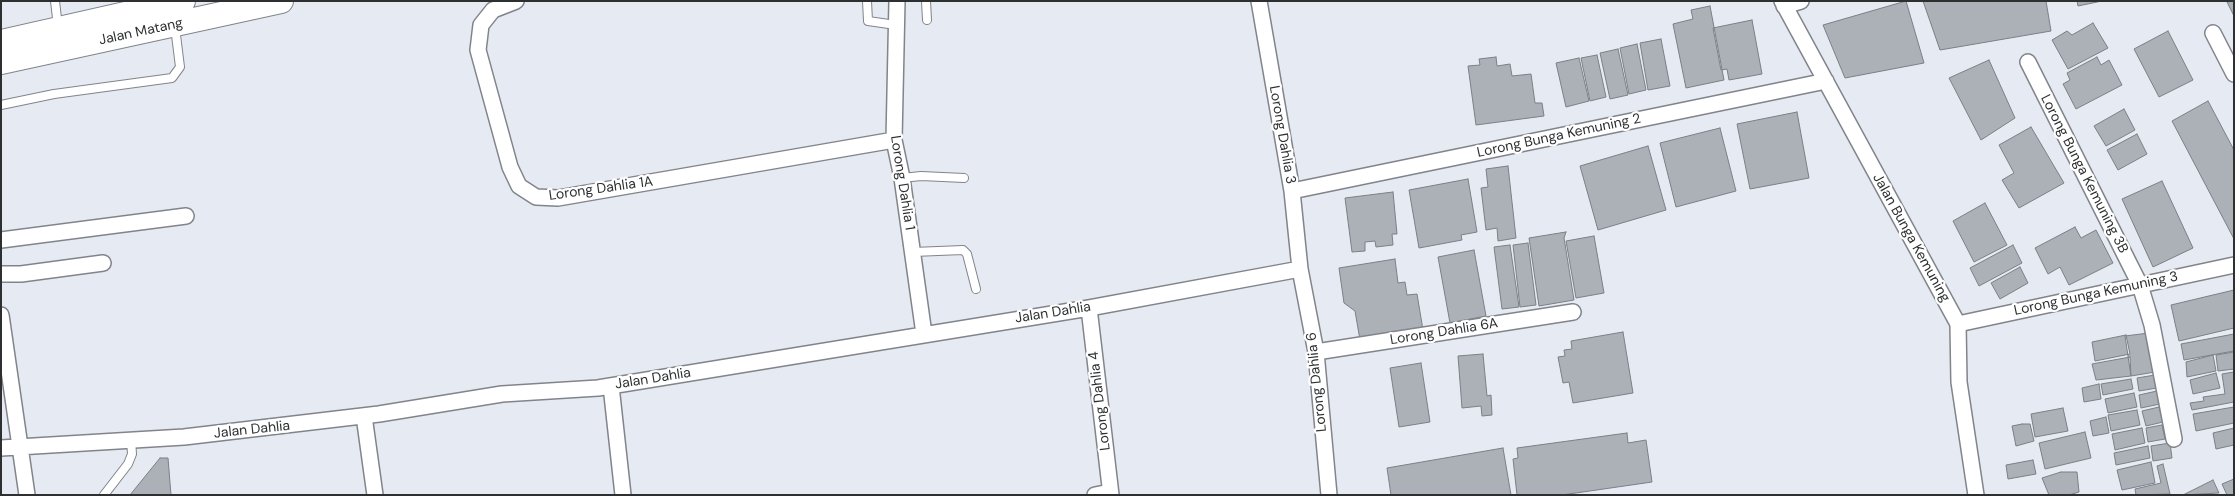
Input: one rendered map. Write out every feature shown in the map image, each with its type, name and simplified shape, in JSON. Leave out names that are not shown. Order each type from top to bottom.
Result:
[{"type":"main road","name":"Jalan Matang","points":[[1,42],[183,1]]},
{"type":"main road","name":"Jalan Matang","points":[[1,62],[282,1]]},
{"type":"street","name":"Lorong Dahlia 1A","points":[[516,1],[493,10],[481,25],[478,50],[510,167],[519,186],[536,197],[558,198],[894,140]]},
{"type":"street","name":"Lorong Dahlia 1","points":[[897,1],[894,140],[902,178],[924,334]]},
{"type":"street","name":"Lorong Dahlia 3","points":[[1259,1],[1292,191],[1300,269]]},
{"type":"street","points":[[1783,3],[1801,1]]},
{"type":"street","name":"Jalan Bunga Kemuning","points":[[1783,3],[1958,324],[1959,382],[1976,495]]},
{"type":"street","points":[[2213,32],[2234,74]]},
{"type":"street","name":"Lorong Bunga Kemuning 3B","points":[[2028,62],[2140,285],[2152,325],[2174,439]]},
{"type":"street","name":"Lorong Bunga Kemuning 2","points":[[1292,191],[1826,81]]},
{"type":"street","points":[[1,240],[186,216]]},
{"type":"street","points":[[1,274],[21,274],[103,263]]},
{"type":"street","name":"Lorong Bunga Kemuning 3","points":[[1958,324],[2234,265]]},
{"type":"street","name":"Jalan Dahlia","points":[[1,448],[21,445],[184,437],[364,416],[502,394],[598,388],[1089,308],[1300,269]]},
{"type":"street","name":"Lorong Dahlia 6","points":[[1300,269],[1316,352],[1329,495]]},
{"type":"street","name":"Lorong Dahlia 4","points":[[1089,308],[1110,493]]},
{"type":"street","name":"Lorong Dahlia 6A","points":[[1316,352],[1572,312]]},
{"type":"street","points":[[1,315],[27,495]]},
{"type":"street","points":[[611,386],[623,495]]},
{"type":"street","points":[[364,416],[375,495]]},
{"type":"street","points":[[1095,495],[1110,493]]},
{"type":"lane","points":[[55,1],[59,29]]},
{"type":"lane","points":[[867,1],[868,22],[896,24]]},
{"type":"lane","points":[[926,1],[927,20]]},
{"type":"lane","points":[[1,105],[54,94],[172,78],[180,66],[175,25]]},
{"type":"lane","points":[[902,178],[916,176],[964,178]]},
{"type":"lane","points":[[912,252],[963,250],[967,254],[976,289]]},
{"type":"lane","points":[[104,495],[128,464],[132,454],[131,440]]},
{"type":"building","points":[[1906,1],[1924,63],[1845,78],[1823,25]]},
{"type":"building","points":[[1923,1],[2046,1],[2051,31],[1940,50]]},
{"type":"building","points":[[2077,1],[2102,1],[2078,6]]},
{"type":"building","points":[[2234,1],[2234,16],[2227,2]]},
{"type":"building","points":[[1710,6],[1724,80],[1686,88],[1673,24],[1693,19],[1691,10]]},
{"type":"building","points":[[1752,20],[1762,74],[1729,80],[1727,69],[1721,70],[1713,28]]},
{"type":"building","points":[[2093,23],[2108,48],[2068,69],[2052,40],[2067,31],[2072,35]]},
{"type":"building","points":[[2168,31],[2193,80],[2159,97],[2134,49]]},
{"type":"building","points":[[1661,39],[1670,86],[1648,90],[1640,43]]},
{"type":"building","points":[[1637,44],[1646,90],[1629,94],[1620,48]]},
{"type":"building","points":[[1618,49],[1628,95],[1610,99],[1600,53]]},
{"type":"building","points":[[1597,55],[1606,97],[1590,101],[1581,58]]},
{"type":"building","points":[[1496,57],[1497,66],[1510,64],[1512,76],[1531,74],[1535,103],[1542,103],[1544,116],[1476,125],[1468,66],[1480,65],[1479,59]]},
{"type":"building","points":[[2097,57],[2101,65],[2109,60],[2122,85],[2076,109],[2063,84],[2070,80],[2067,73]]},
{"type":"building","points":[[1579,58],[1589,101],[1566,107],[1556,63]]},
{"type":"building","points":[[1989,60],[2015,118],[1981,140],[1949,78]]},
{"type":"building","points":[[2208,101],[2234,150],[2234,239],[2172,121]]},
{"type":"building","points":[[2124,109],[2135,130],[2106,146],[2094,126]]},
{"type":"building","points":[[1797,112],[1809,178],[1750,189],[1737,124]]},
{"type":"building","points":[[2031,127],[2064,183],[2019,208],[2002,180],[2014,173],[1999,145]]},
{"type":"building","points":[[1720,128],[1736,191],[1676,207],[1660,143]]},
{"type":"building","points":[[2137,134],[2147,154],[2118,170],[2107,150]]},
{"type":"building","points":[[1648,146],[1666,210],[1598,230],[1580,166]]},
{"type":"building","points":[[1508,166],[1516,238],[1498,241],[1497,228],[1486,230],[1481,188],[1488,187],[1486,169]]},
{"type":"building","points":[[1468,179],[1477,232],[1461,235],[1462,240],[1419,248],[1409,190]]},
{"type":"building","points":[[2162,181],[2193,248],[2153,267],[2122,199]]},
{"type":"building","points":[[1393,192],[1397,234],[1392,234],[1393,245],[1376,247],[1375,241],[1365,242],[1365,251],[1352,252],[1345,198]]},
{"type":"building","points":[[1985,203],[2007,245],[1974,262],[1953,221]]},
{"type":"building","points":[[2075,227],[2081,238],[2096,230],[2113,263],[2069,285],[2060,267],[2048,274],[2035,248]]},
{"type":"building","points":[[1566,232],[1564,238],[1574,300],[1539,306],[1529,238]]},
{"type":"building","points":[[1594,236],[1604,293],[1576,298],[1566,241]]},
{"type":"building","points":[[1528,243],[1536,305],[1520,307],[1513,245]]},
{"type":"building","points":[[1510,245],[1519,307],[1502,309],[1494,247]]},
{"type":"building","points":[[2013,245],[2022,263],[1979,286],[1970,268]]},
{"type":"building","points":[[1474,250],[1486,316],[1450,323],[1438,257]]},
{"type":"building","points":[[1395,259],[1398,283],[1405,282],[1407,295],[1417,294],[1423,330],[1360,340],[1355,311],[1344,303],[1339,268]]},
{"type":"building","points":[[2020,267],[2028,283],[2000,299],[1991,283]]},
{"type":"building","points":[[2234,290],[2234,328],[2179,341],[2171,305]]},
{"type":"building","points":[[1623,332],[1633,393],[1573,403],[1569,382],[1563,383],[1558,357],[1565,356],[1564,350],[1572,349],[1571,341]]},
{"type":"building","points":[[2149,333],[2155,372],[2131,376],[2125,336]]},
{"type":"building","points":[[2234,334],[2234,351],[2184,360],[2181,344]]},
{"type":"building","points":[[2126,335],[2130,354],[2095,361],[2092,342]]},
{"type":"building","points":[[2234,352],[2234,369],[2218,371],[2216,355]]},
{"type":"building","points":[[1483,354],[1487,396],[1491,395],[1492,415],[1482,416],[1481,406],[1462,408],[1458,356]]},
{"type":"building","points":[[2213,355],[2216,371],[2187,377],[2186,362]]},
{"type":"building","points":[[2130,357],[2131,376],[2096,380],[2092,364]]},
{"type":"building","points":[[1421,363],[1430,422],[1399,427],[1390,368]]},
{"type":"building","points":[[2234,372],[2234,402],[2192,410],[2190,403],[2204,401],[2203,397],[2225,394],[2222,374]]},
{"type":"building","points":[[2216,373],[2220,388],[2193,394],[2190,380]]},
{"type":"building","points":[[2155,375],[2157,388],[2139,391],[2137,378]]},
{"type":"building","points":[[2131,379],[2133,389],[2103,395],[2101,384]]},
{"type":"building","points":[[2099,384],[2101,399],[2084,402],[2082,388]]},
{"type":"building","points":[[2157,391],[2160,404],[2141,408],[2139,395]]},
{"type":"building","points":[[2134,393],[2137,407],[2108,413],[2105,399]]},
{"type":"building","points":[[2159,407],[2163,422],[2146,426],[2142,411]]},
{"type":"building","points":[[2234,407],[2234,423],[2196,431],[2193,414]]},
{"type":"building","points":[[2063,408],[2068,431],[2035,437],[2031,414]]},
{"type":"building","points":[[2137,410],[2140,425],[2111,431],[2108,415]]},
{"type":"building","points":[[2106,417],[2109,433],[2093,436],[2090,421]]},
{"type":"building","points":[[2030,424],[2034,441],[2016,446],[2012,426]]},
{"type":"building","points":[[2162,425],[2165,439],[2148,442],[2146,428]]},
{"type":"building","points":[[2142,428],[2145,443],[2115,450],[2112,434]]},
{"type":"building","points":[[2234,428],[2234,445],[2216,449],[2213,433]]},
{"type":"building","points":[[2085,432],[2091,458],[2045,469],[2039,443]]},
{"type":"building","points":[[1627,433],[1628,443],[1646,440],[1652,482],[1562,495],[1517,495],[1513,459],[1518,458],[1517,448]]},
{"type":"building","points":[[2170,443],[2172,458],[2153,461],[2151,446]]},
{"type":"building","points":[[2148,446],[2150,458],[2116,465],[2114,453]]},
{"type":"building","points":[[1503,448],[1511,495],[1391,495],[1387,468]]},
{"type":"building","points":[[160,458],[168,458],[171,495],[130,495]]},
{"type":"building","points":[[2033,460],[2036,474],[2008,479],[2006,465]]},
{"type":"building","points":[[2151,462],[2155,483],[2122,490],[2117,470]]},
{"type":"building","points":[[2163,464],[2170,494],[2136,495],[2135,489],[2161,483],[2157,466]]},
{"type":"building","points":[[2061,472],[2077,472],[2079,492],[2069,495],[2049,495],[2042,478]]},
{"type":"building","points":[[2234,479],[2234,495],[2227,495],[2222,484]]},
{"type":"building","points":[[2213,480],[2219,493],[2183,495]]}]
